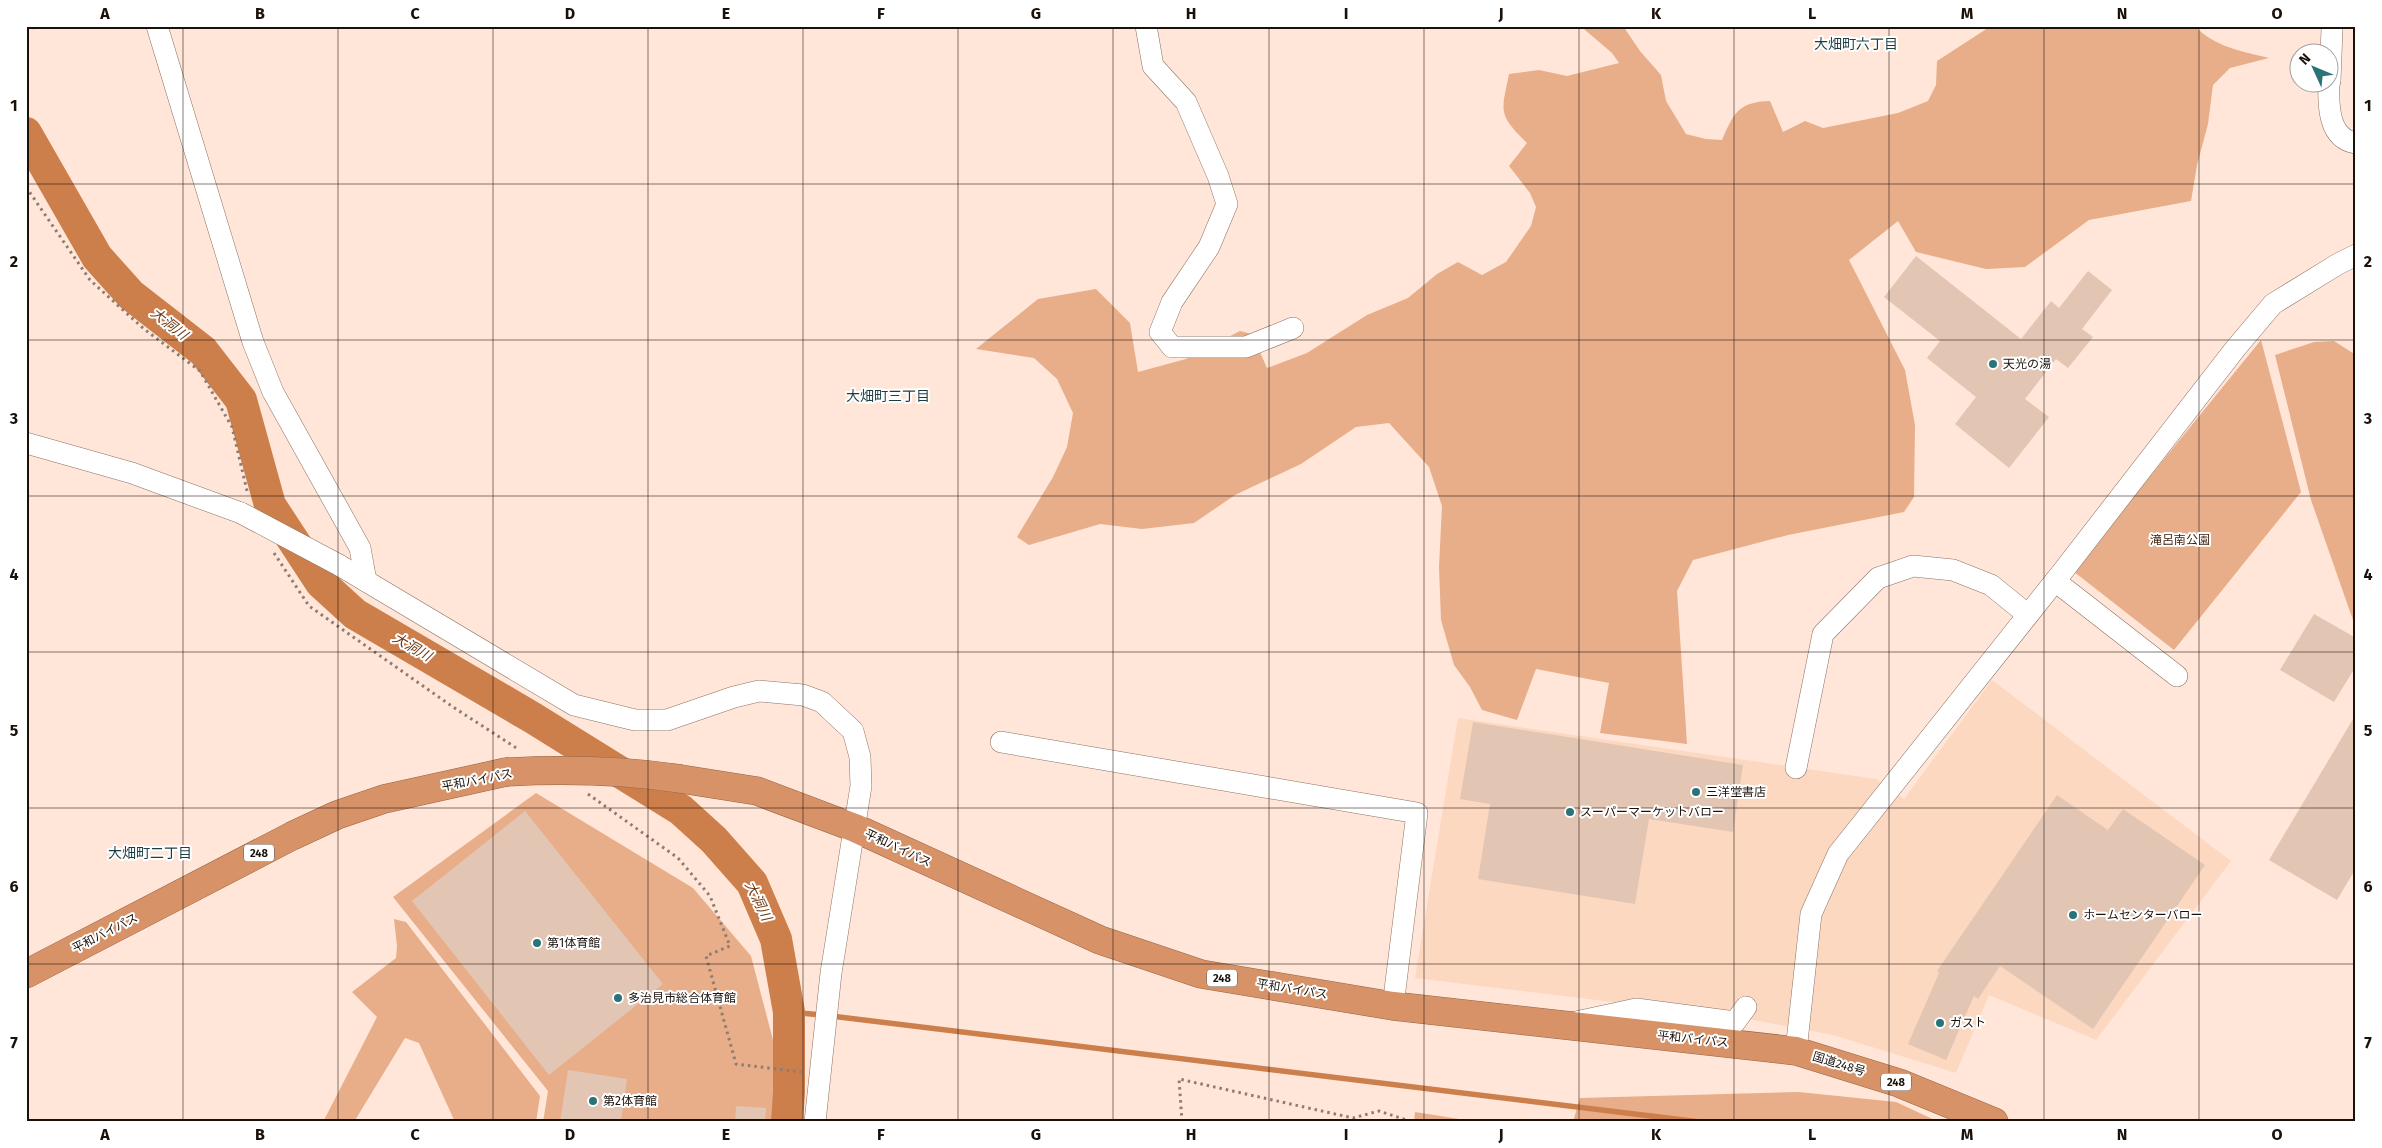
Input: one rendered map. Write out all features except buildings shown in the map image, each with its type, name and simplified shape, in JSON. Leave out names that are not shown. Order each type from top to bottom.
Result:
[{"type":"highway","name":"平和バイパス","points":[[26,974],[337,815],[512,761],[564,769],[638,772],[757,791],[855,828],[1100,940],[1192,971],[1393,1006],[1796,1051]]},
{"type":"highway","name":"国道248号","points":[[1796,1051],[1899,1083],[1994,1122]]},
{"type":"street","points":[[157,26],[253,342],[273,392],[360,548],[366,581]]},
{"type":"street","points":[[1146,26],[1153,66],[1186,102],[1218,176],[1227,204],[1209,247],[1172,302],[1160,332],[1172,347],[1246,347],[1293,328]]},
{"type":"street","points":[[2331,42],[2332,29]]},
{"type":"street","points":[[2329,92],[2334,129],[2349,142],[2356,144]]},
{"type":"street","points":[[1796,1051],[1811,914],[1838,854],[2055,581],[2235,348],[2273,304],[2356,255]]},
{"type":"street","points":[[26,444],[132,473],[246,508],[574,705],[635,720],[667,720],[734,697],[758,691],[803,695],[822,702],[853,731],[860,757],[861,786],[831,973],[815,1122]]},
{"type":"street","points":[[1796,768],[1823,634],[1878,578],[1913,566],[1953,570],[1991,585],[2028,615]]},
{"type":"street","points":[[2055,581],[2177,676]]},
{"type":"street","points":[[1001,742],[1417,813],[1393,1006]]},
{"type":"street","points":[[1563,1025],[1636,1009],[1735,1022],[1746,1007]]},
{"type":"path","points":[[26,29],[43,26]]},
{"type":"path","points":[[26,187],[90,280],[144,329],[200,371],[232,427],[246,508]]},
{"type":"path","points":[[273,551],[309,606],[453,707],[512,761]]},
{"type":"path","points":[[584,792],[678,858],[710,896],[730,946],[706,956],[736,1064],[798,1072]]},
{"type":"path","points":[[1182,1122],[1179,1079],[1353,1118],[1379,1111],[1413,1122]]},
{"type":"shaded area","points":[[1992,680],[2231,861],[2096,1040],[1989,995],[1956,1073],[1833,1035],[1738,1017],[1415,978],[1458,718],[1876,779],[1904,799]]},
{"type":"green space","points":[[1585,26],[1623,26],[1640,51],[1661,75],[1666,101],[1686,134],[1706,139],[1722,140],[1734,116],[1744,107],[1759,102],[1770,101],[1783,132],[1805,121],[1823,128],[1898,113],[1928,101],[1936,85],[1937,61],[1991,26],[2195,26],[2210,39],[2219,43],[2239,51],[2269,58],[2230,68],[2213,85],[2208,124],[2197,165],[2191,201],[2089,220],[2025,267],[1986,269],[1916,252],[1898,221],[1849,260],[1905,370],[1915,425],[1914,497],[1904,512],[1788,535],[1693,560],[1677,591],[1687,744],[1600,733],[1609,683],[1536,669],[1517,720],[1482,710],[1470,687],[1454,665],[1441,620],[1439,567],[1442,506],[1429,467],[1389,423],[1356,427],[1301,464],[1235,495],[1194,523],[1142,529],[1100,524],[1029,545],[1017,537],[1053,477],[1067,447],[1073,413],[1057,379],[1034,358],[976,349],[1038,299],[1096,289],[1130,323],[1138,372],[1186,359],[1240,331],[1252,334],[1267,368],[1307,353],[1367,315],[1408,298],[1437,274],[1458,262],[1482,275],[1506,262],[1531,226],[1536,207],[1530,193],[1509,166],[1527,143],[1506,119],[1504,112],[1504,97],[1509,74],[1539,70],[1567,76],[1619,63],[1612,53],[1584,29]]},
{"type":"green space","name":"滝呂南公園","points":[[2261,340],[2301,492],[2174,650],[2073,571]]},
{"type":"green space","points":[[2334,341],[2356,355],[2354,623],[2311,500],[2275,355],[2314,342]]},
{"type":"green space","name":"多治見市総合体育館","points":[[536,793],[693,888],[751,956],[773,1040],[780,1107],[779,1122],[543,1122],[548,1091],[393,897]]},
{"type":"green space","points":[[394,919],[406,922],[540,1096],[536,1122],[455,1122],[419,1043],[405,1038],[354,1122],[323,1122],[377,1017],[352,992],[396,958],[397,946]]},
{"type":"green space","points":[[1799,1092],[1896,1102],[1939,1122],[1573,1122],[1580,1098]]},
{"type":"green space","points":[[1415,1112],[1478,1122],[1414,1122]]},
{"type":"waterway","name":"大洞川","points":[[26,133],[97,257],[131,295],[203,351],[241,400],[270,505],[321,583],[355,614],[533,718],[681,810],[714,840],[752,883],[776,939],[789,1012],[787,1122]]},
{"type":"waterway","points":[[789,1012],[822,1015]]},
{"type":"waterway","points":[[831,1016],[1700,1122]]},
{"type":"place","name":"天光の湯","points":[[1993,364]]},
{"type":"place","name":"三洋堂書店","points":[[1696,792]]},
{"type":"place","name":"スーパーマーケットバロー","points":[[1570,812]]},
{"type":"place","name":"ホームセンターバロー","points":[[2073,915]]},
{"type":"place","name":"第1体育館","points":[[537,943]]},
{"type":"place","name":"多治見市総合体育館","points":[[618,998]]},
{"type":"place","name":"ガスト","points":[[1940,1023]]},
{"type":"place","name":"第2体育館","points":[[593,1101]]},
{"type":"district","name":"大畑町六丁目","points":[[1856,44]]},
{"type":"district","name":"大畑町三丁目","points":[[888,396]]},
{"type":"district","name":"大畑町二丁目","points":[[150,853]]}]
